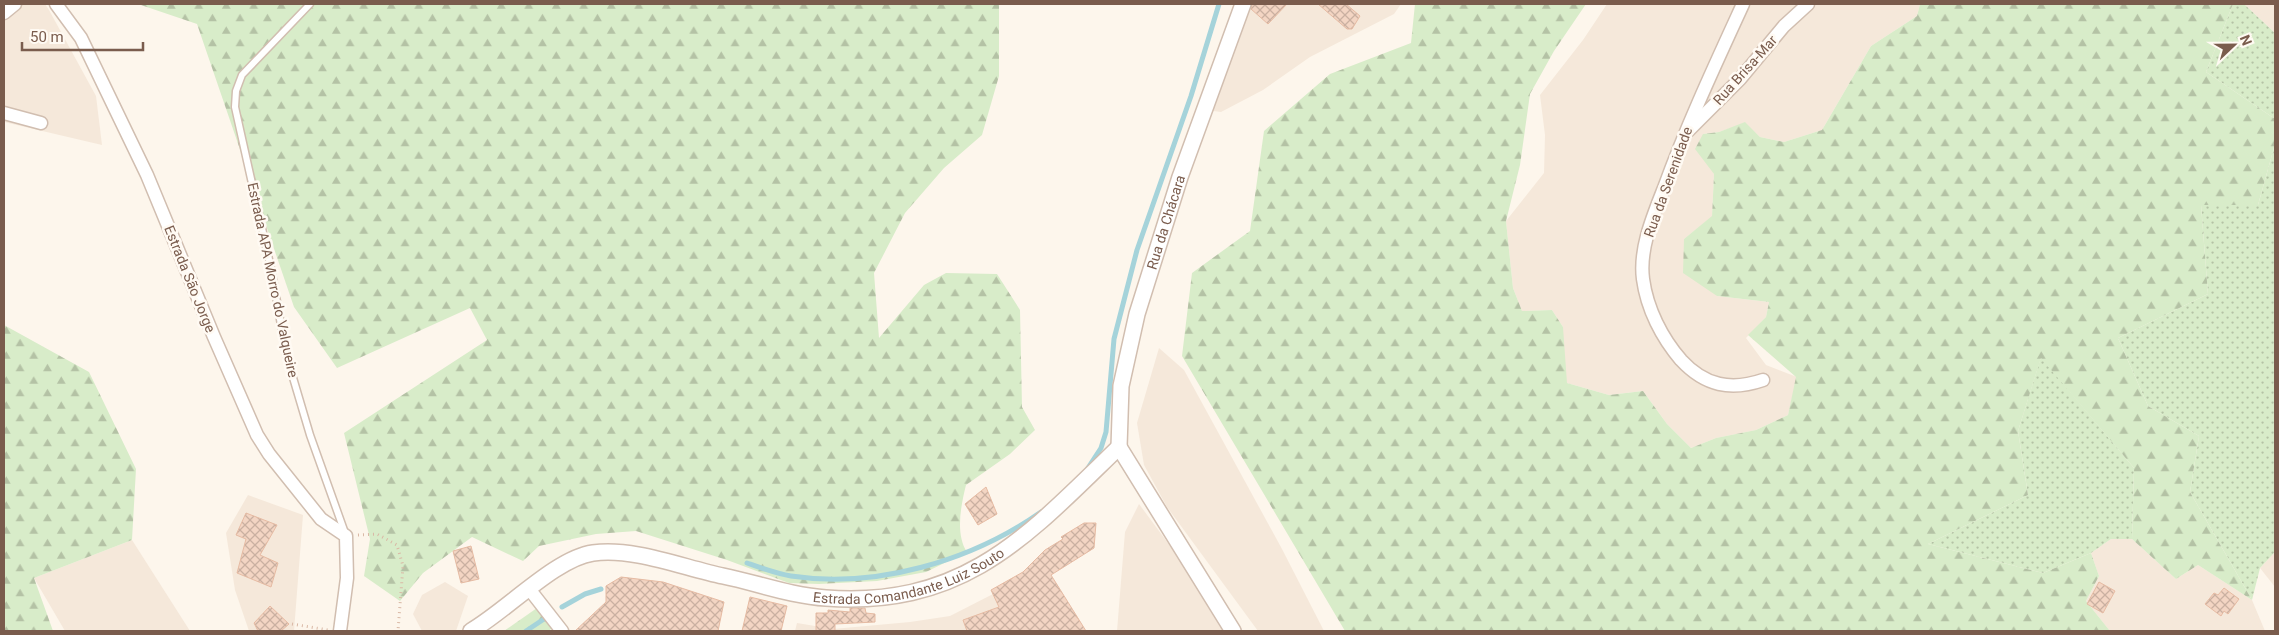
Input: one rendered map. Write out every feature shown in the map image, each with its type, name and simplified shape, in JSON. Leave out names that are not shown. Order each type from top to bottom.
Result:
[{"type":"street","points":[[4,13],[15,4]]},
{"type":"street","name":"Estrada São Jorge","points":[[56,4],[81,38],[147,174],[210,328],[257,435],[268,454],[321,519],[346,536]]},
{"type":"street","name":"Rua da Chácara","points":[[1119,447],[1121,386],[1137,314],[1180,177],[1244,4]]},
{"type":"street","name":"Rua da Serenidade","points":[[1743,4],[1683,137],[1645,247],[1643,279],[1652,314],[1667,344],[1686,365],[1711,381],[1727,387],[1746,386],[1763,380]]},
{"type":"street","name":"Rua Brisa-Mar","points":[[1683,137],[1740,79],[1784,26],[1808,4]]},
{"type":"street","points":[[4,113],[41,123]]},
{"type":"street","points":[[1119,447],[1233,631]]},
{"type":"street","name":"Estrada Comandante Luiz Souto","points":[[470,631],[530,590],[562,564],[594,553],[612,552],[635,555],[694,570],[825,598],[891,597],[914,592],[966,574],[1006,550],[1046,517],[1119,447]]},
{"type":"street","name":"Estrada APA Morro do Valqueire","points":[[335,630],[347,578],[346,536]]},
{"type":"street","points":[[530,590],[562,631]]},
{"type":"lane","name":"Estrada APA Morro do Valqueire","points":[[310,4],[242,75],[236,91],[235,107],[272,273],[286,354],[310,434],[346,536]]},
{"type":"path","points":[[346,536],[377,534],[397,545],[402,566],[398,631]]},
{"type":"path","points":[[292,624],[335,630]]},
{"type":"shaded area","points":[[4,4],[45,4],[96,96],[102,145],[4,122]]},
{"type":"shaded area","points":[[1248,4],[1401,4],[1394,14],[1310,57],[1263,90],[1221,112],[1206,110]]},
{"type":"shaded area","points":[[1607,4],[1920,4],[1917,16],[1871,46],[1822,130],[1784,142],[1760,137],[1745,123],[1719,132],[1703,134],[1714,174],[1712,217],[1684,239],[1717,296],[1769,302],[1766,317],[1746,338],[1766,365],[1797,377],[1788,415],[1756,430],[1716,438],[1691,448],[1667,424],[1643,391],[1609,395],[1567,383],[1554,369],[1563,327],[1552,310],[1522,311],[1513,288],[1506,221],[1544,173],[1545,135],[1540,95],[1583,40]]},
{"type":"shaded area","points":[[2244,4],[2275,4],[2275,33]]},
{"type":"shaded area","points":[[1159,348],[1184,370],[1282,549],[1324,631],[1258,631],[1167,507],[1144,465],[1137,423]]},
{"type":"shaded area","points":[[248,495],[303,515],[294,631],[249,631],[235,590],[226,533]]},
{"type":"shaded area","points":[[1139,504],[1233,631],[1117,631],[1125,532]]},
{"type":"shaded area","points":[[2111,539],[2132,539],[2176,579],[2198,565],[2252,600],[2265,631],[2110,631],[2086,601],[2099,576],[2091,553]]},
{"type":"shaded area","points":[[132,540],[190,631],[65,631],[34,578]]},
{"type":"shaded area","points":[[2275,552],[2275,587],[2260,568]]},
{"type":"shaded area","points":[[445,582],[468,596],[456,631],[422,631],[413,614],[422,595]]},
{"type":"shaded area","points":[[995,593],[1010,631],[795,631],[797,623],[833,629],[910,622],[950,616]]},
{"type":"green space","points":[[138,4],[999,4],[999,76],[982,135],[944,168],[905,213],[874,273],[879,338],[924,285],[946,273],[997,274],[1020,310],[1022,407],[1035,430],[1010,454],[966,485],[960,528],[963,545],[967,552],[926,572],[877,581],[819,584],[789,583],[727,560],[636,531],[596,534],[539,546],[523,561],[472,537],[423,573],[400,601],[364,576],[370,539],[344,433],[487,340],[470,308],[337,368],[294,307],[197,24]]},
{"type":"green space","points":[[1415,4],[1586,4],[1554,51],[1530,94],[1520,165],[1506,221],[1513,288],[1522,311],[1552,310],[1563,327],[1567,383],[1609,395],[1643,391],[1667,424],[1691,448],[1716,438],[1756,430],[1788,415],[1796,377],[1748,335],[1766,317],[1769,302],[1717,296],[1683,273],[1684,239],[1712,216],[1714,174],[1695,149],[1703,134],[1719,132],[1745,122],[1760,137],[1784,142],[1822,130],[1871,46],[1917,16],[1920,4],[2233,4],[2206,72],[2275,119],[2275,144],[2258,205],[2201,205],[2208,294],[2118,338],[2148,406],[2199,436],[2190,492],[2252,600],[2198,565],[2176,579],[2132,539],[2134,468],[2041,358],[2018,431],[2028,495],[1928,544],[2043,573],[2091,553],[2099,576],[2086,601],[2110,631],[1345,631],[1182,356],[1192,273],[1250,231],[1264,131],[1330,74],[1411,43]]},
{"type":"green space","points":[[2233,4],[2244,4],[2275,33],[2275,119],[2206,72]]},
{"type":"green space","points":[[2275,144],[2275,552],[2260,568],[2252,600],[2190,492],[2199,436],[2148,406],[2118,338],[2208,294],[2201,205],[2258,205]]},
{"type":"green space","points":[[4,325],[89,372],[136,469],[132,540],[34,578],[53,631],[4,631]]},
{"type":"green space","points":[[2041,357],[2134,468],[2132,539],[2111,539],[2091,553],[2043,573],[1928,544],[2028,495],[2018,431]]},
{"type":"green space","points":[[537,608],[552,628],[549,631],[504,631]]},
{"type":"building","points":[[1252,4],[1287,4],[1268,24],[1251,9]]},
{"type":"building","points":[[1318,4],[1346,4],[1360,16],[1352,29],[1347,29]]},
{"type":"building","points":[[986,487],[997,514],[978,525],[965,504]]},
{"type":"building","points":[[246,513],[277,525],[260,555],[278,563],[271,587],[237,573],[246,539],[236,535]]},
{"type":"building","points":[[1084,523],[1096,523],[1094,548],[1051,575],[1086,631],[967,631],[963,620],[999,607],[991,590],[1023,572],[1045,550],[1063,539],[1061,537]]},
{"type":"building","points":[[471,546],[479,579],[461,583],[453,551]]},
{"type":"building","points":[[621,577],[663,582],[724,602],[718,631],[575,631],[606,602],[606,586]]},
{"type":"building","points":[[2099,582],[2115,591],[2103,613],[2087,604]]},
{"type":"building","points":[[2224,588],[2239,599],[2228,614],[2224,611],[2221,616],[2205,604],[2214,593],[2218,595]]},
{"type":"building","points":[[750,597],[787,606],[781,631],[742,631]]},
{"type":"building","points":[[270,606],[289,624],[281,631],[258,631],[254,623]]},
{"type":"building","points":[[850,608],[865,608],[866,613],[875,614],[875,622],[835,624],[835,631],[816,631],[816,613],[828,613],[828,610],[850,612]]},
{"type":"waterway","points":[[1086,471],[1101,448],[1106,432],[1114,339],[1137,250],[1191,96],[1219,4]]},
{"type":"waterway","points":[[747,563],[786,575],[823,579],[889,574],[922,567],[954,557],[1014,529],[1041,512]]},
{"type":"waterway","points":[[562,607],[585,594],[601,589]]},
{"type":"waterway","points":[[526,631],[547,617]]}]
